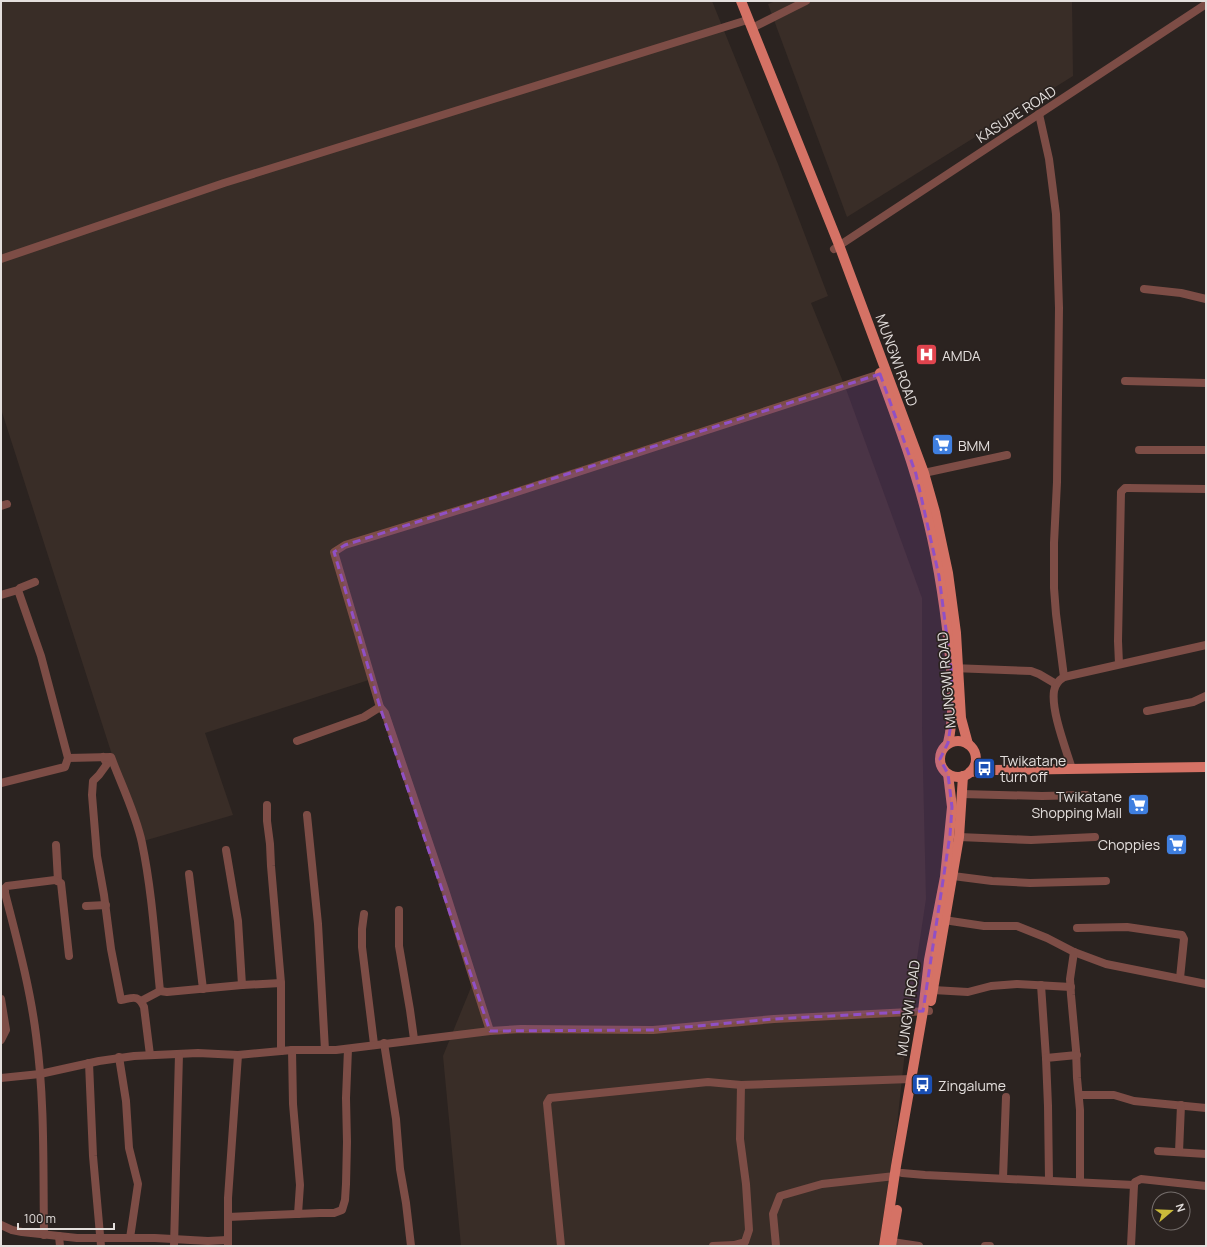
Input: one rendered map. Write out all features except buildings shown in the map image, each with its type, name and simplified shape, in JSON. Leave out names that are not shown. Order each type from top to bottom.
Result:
[{"type":"main road","name":"MUNGWI ROAD","points":[[736,1],[748,24],[837,247],[924,473],[935,512],[948,573],[956,633],[951,730],[948,743]]},
{"type":"main road","name":"MUNGWI ROAD","points":[[742,1],[748,24]]},
{"type":"main road","name":"MUNGWI ROAD","points":[[837,247],[916,474],[937,561],[961,718],[968,744]]},
{"type":"main road","points":[[966,774],[975,764],[974,753],[968,744],[958,741],[948,743],[941,753],[941,765],[948,774],[958,777],[966,774],[993,770],[1206,767]]},
{"type":"main road","points":[[975,759],[993,770]]},
{"type":"main road","name":"MUNGWI ROAD","points":[[898,1174],[926,1011],[929,960],[945,877],[952,807],[948,774]]},
{"type":"main road","name":"MUNGWI ROAD","points":[[889,1245],[911,1079],[932,990],[944,920],[954,876],[959,837],[961,794],[966,774]]},
{"type":"street","points":[[1,260],[224,183],[748,24],[806,1]]},
{"type":"street","name":"KASUPE ROAD","points":[[837,247],[1039,114],[1202,10],[1206,4]]},
{"type":"street","points":[[1039,114],[1049,159],[1056,214],[1059,308],[1054,588],[1056,621],[1064,677]]},
{"type":"street","points":[[1144,289],[1181,293],[1206,299]]},
{"type":"street","points":[[490,1031],[445,890],[385,713],[380,707],[334,552],[338,549],[880,374]]},
{"type":"street","points":[[1125,381],[1206,383]]},
{"type":"street","points":[[1139,450],[1206,450]]},
{"type":"street","points":[[924,473],[1007,455]]},
{"type":"street","points":[[1119,664],[1121,492],[1125,488],[1206,490]]},
{"type":"street","points":[[1,595],[18,590],[35,582]]},
{"type":"street","points":[[1,783],[65,767],[68,758],[42,656],[18,590]]},
{"type":"street","points":[[1072,769],[1058,723],[1054,699],[1056,684],[1060,679],[1119,664],[1206,645]]},
{"type":"street","points":[[954,668],[1031,671],[1056,684]]},
{"type":"street","points":[[1147,711],[1193,702],[1206,696]]},
{"type":"street","points":[[297,741],[364,717],[380,707]]},
{"type":"street","points":[[103,757],[107,764],[93,781],[92,794],[97,856],[106,905],[111,949],[121,1000],[135,997],[141,1001],[144,1007],[150,1055]]},
{"type":"street","points":[[68,758],[111,757],[131,808],[142,842],[153,911],[153,930],[160,991]]},
{"type":"street","points":[[961,794],[1042,796],[1086,795]]},
{"type":"street","points":[[267,804],[270,866],[281,984],[281,1051]]},
{"type":"street","points":[[307,815],[318,924],[325,1050]]},
{"type":"street","points":[[959,837],[1031,840],[1094,837]]},
{"type":"street","points":[[56,845],[58,880],[61,883],[69,956]]},
{"type":"street","points":[[226,850],[238,920],[242,985]]},
{"type":"street","points":[[189,874],[203,989]]},
{"type":"street","points":[[954,876],[1023,883],[1106,881]]},
{"type":"street","points":[[44,1235],[42,1113],[36,1036],[24,968],[5,888],[7,886],[58,880]]},
{"type":"street","points":[[86,906],[106,905]]},
{"type":"street","points":[[399,910],[398,946],[414,1039]]},
{"type":"street","points":[[364,914],[362,947],[374,1044]]},
{"type":"street","points":[[944,920],[984,926],[1017,926],[1042,936],[1074,952],[1106,964],[1206,984]]},
{"type":"street","points":[[1077,928],[1127,928],[1182,935],[1184,939],[1180,978]]},
{"type":"street","points":[[1074,952],[1071,987],[1080,1110],[1080,1182]]},
{"type":"street","points":[[141,1001],[160,991],[166,992],[242,985],[281,984]]},
{"type":"street","points":[[932,990],[968,992],[991,986],[1017,984],[1071,987]]},
{"type":"street","points":[[1041,985],[1048,1106],[1048,1180]]},
{"type":"street","points":[[1,999],[6,1030],[1,1040]]},
{"type":"street","points":[[1,1079],[40,1074],[119,1057],[198,1053],[238,1055],[292,1050],[348,1049],[414,1039],[521,1029],[653,1030],[774,1019],[926,1011]]},
{"type":"street","points":[[384,1043],[396,1120],[400,1169],[411,1246]]},
{"type":"street","points":[[228,1217],[334,1214],[339,1212],[343,1207],[346,1184],[346,1098],[348,1049]]},
{"type":"street","points":[[292,1050],[293,1104],[300,1185],[298,1214]]},
{"type":"street","points":[[174,1242],[179,1054]]},
{"type":"street","points":[[1,1225],[12,1230],[101,1242],[130,1238],[174,1242],[208,1241],[227,1243],[238,1055]]},
{"type":"street","points":[[1046,1058],[1076,1055]]},
{"type":"street","points":[[119,1057],[126,1101],[129,1148],[138,1184],[130,1238]]},
{"type":"street","points":[[89,1063],[93,1156],[101,1242]]},
{"type":"street","points":[[561,1246],[547,1103],[550,1098],[708,1082],[740,1085],[911,1079]]},
{"type":"street","points":[[713,1246],[734,1245],[745,1242],[749,1230],[746,1184],[740,1139],[740,1085]]},
{"type":"street","points":[[1079,1095],[1114,1095],[1134,1101],[1206,1108]]},
{"type":"street","points":[[1003,1178],[1006,1097]]},
{"type":"street","points":[[1179,1152],[1181,1105]]},
{"type":"street","points":[[1158,1150],[1206,1154]]},
{"type":"street","points":[[776,1246],[773,1214],[780,1196],[822,1184],[898,1174],[1134,1185]]},
{"type":"street","points":[[1131,1246],[1135,1182],[1140,1179],[1206,1186]]},
{"type":"street","points":[[59,1236],[60,1246]]},
{"type":"street","points":[[889,1245],[919,1246]]},
{"type":"street","points":[[985,1246],[990,1246]]},
{"type":"highlighted area","points":[[880,374],[916,474],[939,576],[951,668],[952,717],[948,743],[940,759],[948,774],[952,807],[950,835],[923,1011],[774,1019],[653,1030],[490,1031],[380,707],[334,552],[345,545]]},
{"type":"shaded area","points":[[1,1],[712,1],[778,164],[828,296],[811,303],[846,389],[922,598],[922,727],[926,899],[910,1005],[897,1125],[879,1246],[461,1246],[443,1056],[474,980],[375,678],[205,733],[233,815],[140,842],[1,409]]},
{"type":"shaded area","points":[[776,1],[1072,1],[1073,76],[847,217],[768,4]]},
{"type":"place","name":"AMDA","points":[[927,355]]},
{"type":"place","name":"BMM","points":[[943,445]]},
{"type":"place","name":"Twikatane turn off","points":[[984,768]]},
{"type":"place","name":"Twikatane Shopping Mall","points":[[1138,804]]},
{"type":"place","name":"Choppies","points":[[1176,844]]},
{"type":"place","name":"Zingalume","points":[[923,1085]]}]
